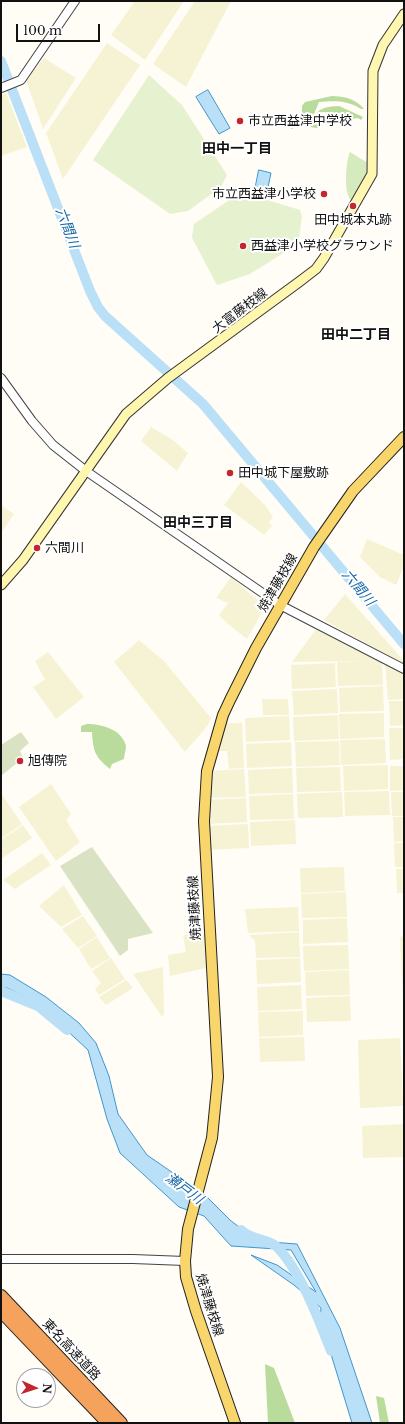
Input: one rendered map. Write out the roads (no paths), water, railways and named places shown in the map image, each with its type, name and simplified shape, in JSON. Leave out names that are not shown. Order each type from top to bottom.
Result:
[{"type":"highway","name":"東名高速道路","points":[[1,1296],[116,1422]]},
{"type":"highway","name":"東名高速道路","points":[[1,1311],[116,1422]]},
{"type":"main road","name":"大富藤枝線","points":[[1,585],[23,560],[126,414],[172,375],[316,269],[324,258],[372,174],[373,71],[383,45],[404,14]]},
{"type":"main road","name":"焼津藤枝線","points":[[235,1423],[196,1311],[186,1277],[185,1261],[188,1229],[212,1138],[216,1111],[217,1049],[204,821],[207,771],[223,715],[230,700],[280,606],[314,547],[341,506],[357,486],[404,437]]},
{"type":"street","points":[[4,87],[22,80],[75,1]]},
{"type":"street","points":[[1,378],[32,421],[53,445],[86,471],[280,606],[404,669]]},
{"type":"street","points":[[1,1259],[133,1259],[185,1261]]},
{"type":"water","points":[[208,90],[230,128],[219,134],[196,97]]},
{"type":"water","points":[[259,170],[271,173],[267,192],[255,190]]},
{"type":"water","points":[[1,974],[10,975],[46,997],[79,1023],[96,1043],[109,1076],[118,1114],[147,1155],[205,1195],[230,1220],[257,1241],[297,1244],[340,1328],[372,1423],[352,1423],[320,1318],[321,1308],[294,1285],[251,1255],[277,1265],[316,1292],[291,1250],[231,1246],[204,1216],[179,1207],[120,1153],[107,1119],[88,1050],[35,1001],[7,988],[1,987]]},
{"type":"waterway","name":"六間川","points":[[1,61],[90,291],[98,307],[105,316],[203,404],[404,644]]},
{"type":"waterway","name":"瀬戸川","points":[[1,991],[38,1006],[67,1030]]},
{"type":"waterway","name":"瀬戸川","points":[[241,1230],[250,1236],[274,1244],[285,1257],[308,1296],[331,1351]]},
{"type":"place","name":"市立西益津中学校","points":[[240,121]]},
{"type":"place","name":"市立西益津小学校","points":[[324,194]]},
{"type":"place","name":"田中城本丸跡","points":[[353,206]]},
{"type":"place","name":"西益津小学校グラウンド","points":[[243,246]]},
{"type":"place","name":"田中城下屋敷跡","points":[[230,473]]},
{"type":"place","name":"六間川","points":[[37,548]]},
{"type":"place","name":"旭傳院","points":[[20,761]]},
{"type":"district","name":"田中一丁目","points":[[237,149]]},
{"type":"district","name":"田中二丁目","points":[[356,335]]},
{"type":"district","name":"田中三丁目","points":[[198,523]]}]
